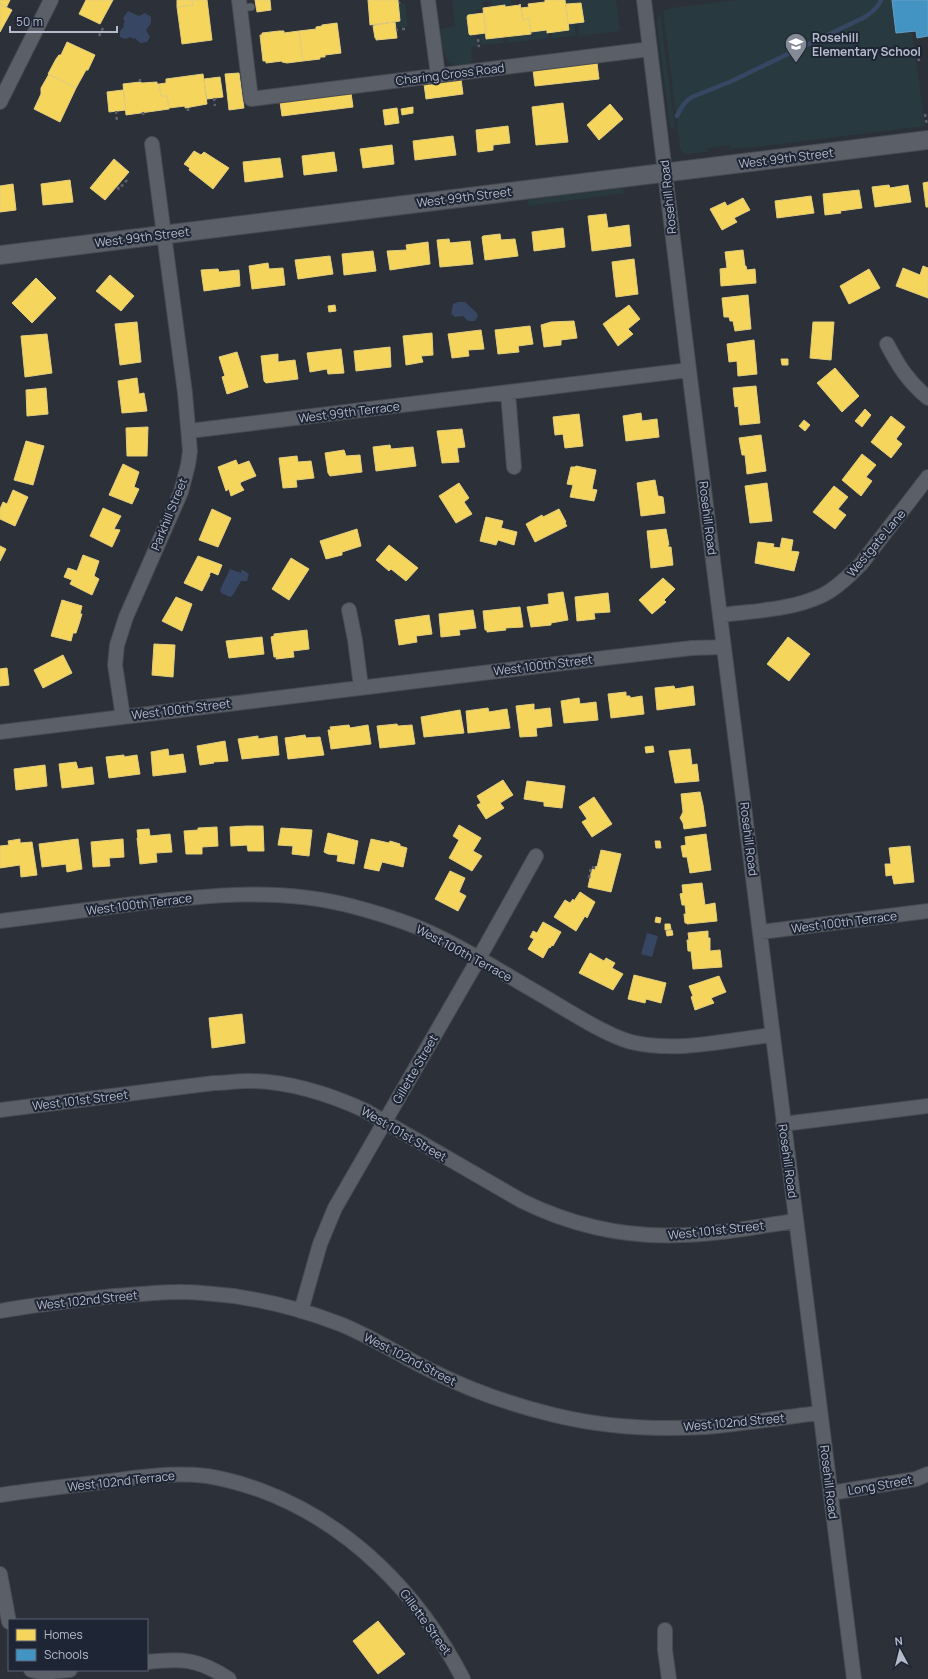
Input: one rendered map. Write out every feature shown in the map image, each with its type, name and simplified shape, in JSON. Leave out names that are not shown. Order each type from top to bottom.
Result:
[{"type":"street","points":[[0,102],[51,0]]},
{"type":"street","points":[[428,0],[438,76]]},
{"type":"street","name":"Rosehill Road","points":[[644,0],[666,172],[666,189],[854,1679]]},
{"type":"street","name":"Charing Cross Road","points":[[243,5],[251,99],[650,49]]},
{"type":"street","name":"West 99th Street","points":[[0,255],[666,172],[927,134]]},
{"type":"street","name":"Parkhill Street","points":[[123,716],[115,665],[117,645],[126,617],[181,492],[190,451],[165,234],[152,144]]},
{"type":"street","points":[[887,344],[899,368],[912,385],[928,398]]},
{"type":"street","name":"West 99th Terrace","points":[[188,431],[689,370]]},
{"type":"street","points":[[508,393],[514,467]]},
{"type":"street","name":"Westgate Lane","points":[[720,615],[762,610],[800,603],[823,595],[849,576],[861,564],[928,477]]},
{"type":"street","points":[[349,610],[355,640],[361,687]]},
{"type":"street","name":"West 100th Street","points":[[0,732],[612,657],[692,648],[724,647]]},
{"type":"street","name":"Gillette Street","points":[[301,1312],[320,1244],[335,1208],[536,856]]},
{"type":"street","name":"West 100th Terrace","points":[[0,921],[188,898],[235,894],[274,894],[325,900],[402,921],[432,934],[479,958],[614,1036],[630,1041],[671,1047],[772,1034]]},
{"type":"street","name":"West 100th Terrace","points":[[760,932],[928,911]]},
{"type":"street","name":"West 101st Street","points":[[0,1110],[214,1084],[248,1081],[286,1084],[317,1091],[343,1100],[522,1201],[545,1212],[570,1221],[612,1232],[649,1236],[685,1235],[726,1231],[796,1221]]},
{"type":"street","points":[[783,1124],[928,1106]]},
{"type":"street","name":"West 102nd Street","points":[[0,1311],[93,1298],[160,1292],[203,1293],[261,1300],[340,1324],[385,1344],[433,1372],[472,1390],[512,1404],[556,1416],[608,1425],[657,1428],[707,1426],[820,1413]]},
{"type":"street","name":"Long Street","points":[[831,1493],[916,1479],[928,1474]]},
{"type":"street","name":"West 102nd Terrace","points":[[0,1495],[144,1476],[207,1476],[238,1482],[280,1498],[315,1516],[345,1536],[384,1569]]},
{"type":"street","name":"Gillette Street","points":[[384,1569],[423,1613],[450,1653],[463,1679]]},
{"type":"street","points":[[0,1574],[8,1619]]},
{"type":"street","points":[[665,1630],[665,1650],[669,1679]]},
{"type":"street","points":[[148,1662],[168,1659],[187,1660],[206,1666],[229,1679]]},
{"type":"street","points":[[35,1671],[43,1673],[61,1671]]},
{"type":"path","points":[[99,36],[103,28]]},
{"type":"path","points":[[478,39],[480,47]]},
{"type":"path","points":[[917,53],[918,61]]},
{"type":"path","points":[[214,98],[215,106]]},
{"type":"path","points":[[188,108],[188,113]]},
{"type":"path","points":[[116,111],[117,122]]},
{"type":"path","points":[[144,112],[144,118]]},
{"type":"path","points":[[925,114],[927,134]]},
{"type":"path","points":[[117,187],[119,189],[127,180]]},
{"type":"path","points":[[589,878],[591,867],[596,868]]},
{"type":"shaded area","points":[[452,0],[511,0],[511,6],[505,7],[504,5],[492,7],[491,1],[483,2],[483,9],[476,10],[476,14],[468,15],[469,33],[471,35],[476,34],[478,46],[471,47],[472,61],[467,64],[455,65],[450,62],[446,58],[442,47],[441,29],[455,26]]},
{"type":"shaded area","points":[[565,0],[616,0],[620,31],[579,36],[578,23],[584,22],[582,3],[566,4]]},
{"type":"shaded area","name":"Rosehill Elementary School","points":[[736,0],[879,0],[874,9],[864,16],[866,18],[876,11],[882,0],[892,0],[896,33],[912,32],[925,126],[755,147],[730,149],[730,145],[707,148],[708,152],[685,154],[680,146],[663,11],[671,8]]},
{"type":"shaded area","points":[[405,3],[408,27],[395,28],[395,22],[400,21],[398,5]]},
{"type":"shaded area","points":[[660,12],[675,129],[672,129],[670,126],[657,22]]},
{"type":"shaded area","points":[[568,24],[574,24],[576,36],[552,38],[552,32],[569,30]]},
{"type":"shaded area","points":[[547,30],[549,38],[508,43],[508,36]]},
{"type":"shaded area","points":[[486,33],[502,37],[504,43],[481,45],[480,34]]},
{"type":"shaded area","points":[[623,188],[625,193],[528,206],[528,200]]},
{"type":"water","points":[[128,11],[139,16],[145,13],[151,17],[151,23],[146,30],[150,37],[147,42],[140,43],[135,38],[133,39],[131,37],[125,39],[120,37],[120,31],[125,22],[123,18]]},
{"type":"water","points":[[465,302],[476,312],[478,316],[475,321],[468,321],[463,316],[454,317],[453,314],[451,315],[453,304]]},
{"type":"water","points":[[230,569],[241,573],[241,570],[243,570],[249,574],[247,581],[241,581],[233,595],[230,597],[221,593],[220,590]]},
{"type":"water","points":[[647,933],[658,936],[652,957],[641,954]]},
{"type":"building: Homes","points":[[0,0],[10,0],[6,8],[0,4]]},
{"type":"building: Homes","points":[[86,0],[113,0],[100,24],[79,14]]},
{"type":"building: Homes","points":[[177,0],[192,0],[193,5],[177,7]]},
{"type":"building: Homes","points":[[192,0],[207,0],[212,40],[182,44],[177,7],[193,5]]},
{"type":"building: Homes","points":[[255,0],[270,0],[271,10],[257,12]]},
{"type":"building: Homes","points":[[368,0],[398,0],[400,21],[370,25]]},
{"type":"building: Homes","points":[[545,0],[565,0],[569,30],[547,33],[547,30],[531,32],[529,18],[523,20],[521,8],[529,7],[528,4],[545,2]]},
{"type":"building: Homes","points":[[581,3],[584,22],[568,24],[566,4]]},
{"type":"building: Homes","points":[[0,4],[12,10],[0,32]]},
{"type":"building: Homes","points":[[520,4],[523,20],[529,18],[531,34],[486,39],[483,8],[505,5],[505,7]]},
{"type":"building: Homes","points":[[484,13],[486,33],[470,35],[468,15]]},
{"type":"building: Homes","points":[[395,22],[397,38],[376,40],[373,26]]},
{"type":"building: Homes","points":[[337,23],[341,53],[325,55],[325,57],[320,57],[320,59],[303,61],[299,31],[316,29],[316,27],[322,25]]},
{"type":"building: Homes","points":[[284,31],[284,33],[299,31],[303,61],[266,63],[266,61],[263,61],[260,35],[262,35],[262,33]]},
{"type":"building: Homes","points":[[67,42],[95,55],[88,70],[86,70],[76,88],[48,74],[56,59],[59,55],[61,55]]},
{"type":"building: Homes","points":[[597,63],[599,79],[535,86],[533,70]]},
{"type":"building: Homes","points":[[239,73],[244,108],[229,110],[225,74]]},
{"type":"building: Homes","points":[[49,74],[76,88],[60,122],[34,109],[41,94],[41,88]]},
{"type":"building: Homes","points":[[203,74],[207,104],[185,108],[185,106],[169,108],[167,96],[161,96],[159,84],[166,83],[166,79]]},
{"type":"building: Homes","points":[[220,77],[223,97],[207,99],[204,79]]},
{"type":"building: Homes","points":[[461,79],[463,94],[426,99],[424,84]]},
{"type":"building: Homes","points":[[157,82],[157,84],[159,84],[161,96],[167,96],[169,109],[126,115],[123,84]]},
{"type":"building: Homes","points":[[123,90],[126,110],[109,112],[107,92]]},
{"type":"building: Homes","points":[[351,93],[353,107],[282,116],[280,102]]},
{"type":"building: Homes","points":[[563,103],[568,142],[536,145],[532,107]]},
{"type":"building: Homes","points":[[610,104],[623,119],[599,140],[587,125]]},
{"type":"building: Homes","points":[[413,107],[413,113],[402,115],[401,109]]},
{"type":"building: Homes","points":[[397,108],[399,123],[385,125],[383,110]]},
{"type":"building: Homes","points":[[508,126],[510,143],[493,145],[493,150],[478,152],[476,130]]},
{"type":"building: Homes","points":[[453,136],[456,155],[415,160],[413,141]]},
{"type":"building: Homes","points":[[392,145],[394,164],[363,168],[360,149]]},
{"type":"building: Homes","points":[[194,151],[201,155],[204,152],[229,168],[213,189],[189,170],[190,168],[184,164]]},
{"type":"building: Homes","points":[[334,152],[337,171],[304,175],[302,156]]},
{"type":"building: Homes","points":[[280,158],[283,177],[245,182],[243,162]]},
{"type":"building: Homes","points":[[114,159],[129,172],[105,200],[90,188]]},
{"type":"building: Homes","points":[[70,180],[73,202],[43,205],[41,184]]},
{"type":"building: Homes","points":[[928,182],[928,207],[926,207],[923,183]]},
{"type":"building: Homes","points":[[13,184],[16,210],[0,212],[0,186]]},
{"type":"building: Homes","points":[[889,185],[890,188],[908,185],[911,202],[875,207],[872,187]]},
{"type":"building: Homes","points":[[859,190],[862,208],[825,215],[823,194]]},
{"type":"building: Homes","points":[[811,196],[814,213],[777,218],[775,201]]},
{"type":"building: Homes","points":[[743,198],[750,210],[734,218],[737,222],[722,230],[710,209],[725,202],[727,206]]},
{"type":"building: Homes","points":[[606,214],[608,228],[629,225],[631,246],[592,251],[588,216]]},
{"type":"building: Homes","points":[[563,228],[565,247],[534,251],[532,232]]},
{"type":"building: Homes","points":[[500,234],[501,240],[515,239],[518,256],[485,260],[482,237]]},
{"type":"building: Homes","points":[[449,239],[450,243],[470,241],[473,264],[440,267],[437,240]]},
{"type":"building: Homes","points":[[428,242],[430,264],[390,270],[387,251],[407,250],[406,245]]},
{"type":"building: Homes","points":[[743,250],[747,270],[755,269],[756,283],[721,286],[720,269],[727,268],[725,252]]},
{"type":"building: Homes","points":[[373,251],[376,271],[344,275],[342,254]]},
{"type":"building: Homes","points":[[330,256],[333,274],[298,279],[295,260]]},
{"type":"building: Homes","points":[[634,259],[638,294],[616,297],[612,262]]},
{"type":"building: Homes","points":[[268,263],[269,269],[283,268],[285,285],[252,289],[249,266]]},
{"type":"building: Homes","points":[[923,266],[928,268],[928,298],[896,286],[903,268],[920,275]]},
{"type":"building: Homes","points":[[218,269],[219,272],[239,270],[240,286],[204,291],[201,270]]},
{"type":"building: Homes","points":[[869,269],[880,288],[849,304],[840,286]]},
{"type":"building: Homes","points":[[110,275],[134,296],[121,311],[96,291]]},
{"type":"building: Homes","points":[[36,278],[56,298],[32,323],[12,303]]},
{"type":"building: Homes","points":[[748,295],[751,329],[735,331],[733,321],[730,321],[729,317],[724,317],[722,298]]},
{"type":"building: Homes","points":[[335,305],[336,311],[329,312],[328,306]]},
{"type":"building: Homes","points":[[629,305],[640,319],[628,329],[633,334],[618,346],[603,324]]},
{"type":"building: Homes","points":[[574,321],[577,338],[561,340],[561,345],[544,347],[541,325],[551,322]]},
{"type":"building: Homes","points":[[137,322],[141,362],[120,365],[115,324]]},
{"type":"building: Homes","points":[[813,322],[834,322],[831,360],[810,358]]},
{"type":"building: Homes","points":[[530,326],[533,344],[518,346],[519,352],[498,354],[495,330]]},
{"type":"building: Homes","points":[[481,330],[484,349],[468,350],[469,356],[452,358],[448,334]]},
{"type":"building: Homes","points":[[432,333],[433,355],[421,356],[423,362],[406,365],[403,336]]},
{"type":"building: Homes","points":[[47,334],[52,373],[25,377],[21,336]]},
{"type":"building: Homes","points":[[754,340],[757,374],[738,376],[737,361],[729,362],[727,344]]},
{"type":"building: Homes","points":[[390,347],[391,367],[356,371],[354,351]]},
{"type":"building: Homes","points":[[341,349],[344,373],[328,374],[327,369],[310,372],[307,353]]},
{"type":"building: Homes","points":[[237,352],[248,387],[227,394],[222,377],[225,376],[219,357]]},
{"type":"building: Homes","points":[[278,354],[278,362],[295,360],[298,379],[266,383],[264,381],[261,356]]},
{"type":"building: Homes","points":[[781,359],[788,359],[788,365],[782,365]]},
{"type":"building: Homes","points":[[835,368],[859,396],[842,412],[817,383]]},
{"type":"building: Homes","points":[[137,378],[139,394],[144,393],[147,411],[122,413],[118,381]]},
{"type":"building: Homes","points":[[756,386],[760,423],[740,425],[738,406],[735,407],[733,388]]},
{"type":"building: Homes","points":[[46,388],[48,414],[27,416],[26,390]]},
{"type":"building: Homes","points":[[865,409],[871,415],[862,427],[855,421]]},
{"type":"building: Homes","points":[[641,413],[642,421],[657,419],[659,437],[626,441],[623,416]]},
{"type":"building: Homes","points":[[579,414],[583,446],[565,448],[563,434],[555,435],[553,417]]},
{"type":"building: Homes","points":[[891,416],[905,427],[896,439],[902,444],[891,458],[871,442]]},
{"type":"building: Homes","points":[[804,420],[810,425],[805,431],[799,426]]},
{"type":"building: Homes","points":[[148,427],[147,456],[127,456],[126,428]]},
{"type":"building: Homes","points":[[462,429],[465,447],[457,448],[459,462],[442,463],[437,431]]},
{"type":"building: Homes","points":[[761,435],[766,471],[747,474],[745,455],[742,455],[739,438]]},
{"type":"building: Homes","points":[[26,441],[44,446],[33,485],[14,480]]},
{"type":"building: Homes","points":[[390,445],[391,449],[413,447],[416,466],[376,471],[373,447]]},
{"type":"building: Homes","points":[[344,450],[346,456],[360,455],[362,472],[330,476],[328,473],[325,453]]},
{"type":"building: Homes","points":[[862,454],[876,465],[866,477],[872,481],[861,496],[842,480]]},
{"type":"building: Homes","points":[[297,456],[298,462],[311,461],[314,478],[296,480],[297,487],[283,488],[279,458]]},
{"type":"building: Homes","points":[[236,460],[238,465],[249,461],[256,476],[241,482],[240,484],[244,490],[231,496],[229,489],[226,491],[218,467]]},
{"type":"building: Homes","points":[[123,464],[139,472],[134,487],[139,489],[132,504],[109,495]]},
{"type":"building: Homes","points":[[576,466],[596,470],[592,489],[597,490],[594,501],[570,497],[573,485],[567,484],[571,467]]},
{"type":"building: Homes","points":[[655,480],[658,496],[663,497],[665,513],[641,516],[637,483]]},
{"type":"building: Homes","points":[[459,483],[469,498],[464,502],[472,514],[456,523],[439,496]]},
{"type":"building: Homes","points":[[767,483],[772,521],[750,523],[745,486]]},
{"type":"building: Homes","points":[[834,486],[848,497],[838,509],[846,515],[835,529],[813,512]]},
{"type":"building: Homes","points":[[13,490],[28,497],[15,526],[0,519],[0,509],[3,502],[7,504]]},
{"type":"building: Homes","points":[[103,508],[121,516],[114,529],[120,530],[112,547],[90,536]]},
{"type":"building: Homes","points":[[212,509],[231,518],[218,547],[199,540]]},
{"type":"building: Homes","points":[[559,509],[567,526],[535,542],[526,524],[542,515],[543,517]]},
{"type":"building: Homes","points":[[486,517],[503,521],[501,528],[517,532],[514,545],[498,540],[496,545],[480,541]]},
{"type":"building: Homes","points":[[357,529],[361,546],[342,552],[342,555],[326,559],[320,541]]},
{"type":"building: Homes","points":[[666,529],[669,545],[668,547],[671,547],[673,565],[651,568],[647,531]]},
{"type":"building: Homes","points":[[782,538],[793,540],[791,551],[799,552],[794,571],[755,563],[758,542],[774,544],[773,547],[780,548]]},
{"type":"building: Homes","points":[[389,545],[418,568],[406,581],[391,569],[389,571],[376,560]]},
{"type":"building: Homes","points":[[0,546],[6,549],[0,561]]},
{"type":"building: Homes","points":[[83,555],[99,561],[94,576],[99,579],[92,595],[70,584],[72,580],[64,577],[68,568],[77,571]]},
{"type":"building: Homes","points":[[198,556],[222,565],[218,575],[211,572],[202,591],[184,583]]},
{"type":"building: Homes","points":[[291,558],[309,569],[289,600],[272,589]]},
{"type":"building: Homes","points":[[663,578],[675,589],[664,600],[666,602],[652,614],[639,600]]},
{"type":"building: Homes","points":[[563,592],[568,620],[551,623],[551,625],[531,627],[527,607],[549,604],[548,594]]},
{"type":"building: Homes","points":[[608,593],[610,612],[594,613],[595,619],[577,621],[575,597]]},
{"type":"building: Homes","points":[[176,597],[192,604],[182,631],[162,621]]},
{"type":"building: Homes","points":[[62,600],[82,606],[80,614],[82,614],[79,624],[76,633],[73,633],[71,641],[51,636]]},
{"type":"building: Homes","points":[[520,607],[523,627],[505,628],[506,630],[487,632],[487,630],[485,630],[483,611]]},
{"type":"building: Homes","points":[[473,610],[476,628],[459,630],[460,635],[441,637],[439,614]]},
{"type":"building: Homes","points":[[429,615],[432,634],[416,636],[417,642],[399,645],[395,620]]},
{"type":"building: Homes","points":[[307,630],[309,649],[293,651],[294,657],[276,659],[277,657],[274,657],[271,637],[274,636],[274,634]]},
{"type":"building: Homes","points":[[262,637],[264,654],[229,658],[226,641]]},
{"type":"building: Homes","points":[[788,637],[810,654],[789,681],[767,664]]},
{"type":"building: Homes","points":[[154,644],[175,645],[173,677],[152,675]]},
{"type":"building: Homes","points":[[63,655],[72,673],[43,688],[34,670]]},
{"type":"building: Homes","points":[[7,668],[9,685],[0,686],[0,669]]},
{"type":"building: Homes","points":[[674,686],[675,689],[693,686],[695,705],[657,710],[655,688]]},
{"type":"building: Homes","points":[[626,692],[626,696],[630,696],[630,698],[642,696],[644,714],[611,718],[608,694]]},
{"type":"building: Homes","points":[[579,698],[580,704],[596,702],[598,720],[564,723],[561,701]]},
{"type":"building: Homes","points":[[534,704],[534,710],[550,708],[552,726],[536,728],[537,736],[520,737],[516,706]]},
{"type":"building: Homes","points":[[488,708],[489,712],[507,709],[510,728],[468,733],[466,711]]},
{"type":"building: Homes","points":[[460,710],[464,733],[424,737],[421,717]]},
{"type":"building: Homes","points":[[397,724],[398,726],[412,725],[415,744],[380,748],[377,726]]},
{"type":"building: Homes","points":[[349,725],[350,728],[368,725],[371,744],[331,749],[328,730],[331,730],[330,727]]},
{"type":"building: Homes","points":[[305,735],[306,738],[320,737],[324,755],[288,759],[285,738]]},
{"type":"building: Homes","points":[[258,736],[258,739],[277,736],[279,755],[242,759],[238,739]]},
{"type":"building: Homes","points":[[225,741],[228,761],[200,765],[197,746]]},
{"type":"building: Homes","points":[[653,746],[654,752],[646,753],[645,747]]},
{"type":"building: Homes","points":[[168,749],[169,756],[183,754],[186,772],[153,776],[151,752]]},
{"type":"building: Homes","points":[[690,749],[692,765],[697,764],[699,781],[675,783],[669,751]]},
{"type":"building: Homes","points":[[124,755],[124,757],[137,755],[140,774],[109,778],[106,757]]},
{"type":"building: Homes","points":[[76,762],[78,769],[92,767],[94,784],[62,788],[59,764]]},
{"type":"building: Homes","points":[[45,765],[47,786],[16,790],[14,769]]},
{"type":"building: Homes","points":[[503,780],[513,795],[500,803],[504,808],[486,819],[477,805],[481,803],[477,796]]},
{"type":"building: Homes","points":[[527,781],[565,786],[562,808],[544,806],[544,802],[524,799]]},
{"type":"building: Homes","points":[[700,792],[706,826],[684,829],[680,818],[683,812],[681,794]]},
{"type":"building: Homes","points":[[594,797],[612,824],[592,837],[582,822],[587,819],[579,807]]},
{"type":"building: Homes","points":[[459,825],[481,838],[473,851],[482,856],[472,871],[449,858],[459,840],[453,836]]},
{"type":"building: Homes","points":[[263,826],[264,851],[248,851],[247,845],[231,846],[230,827]]},
{"type":"building: Homes","points":[[217,827],[218,846],[202,847],[202,854],[186,854],[184,831],[198,830],[198,828]]},
{"type":"building: Homes","points":[[281,828],[312,830],[309,856],[292,854],[293,846],[278,845]]},
{"type":"building: Homes","points":[[149,829],[150,836],[170,834],[172,852],[156,853],[157,862],[140,864],[137,830]]},
{"type":"building: Homes","points":[[328,833],[358,841],[354,864],[337,861],[338,855],[324,852]]},
{"type":"building: Homes","points":[[706,834],[711,870],[690,873],[687,857],[683,857],[681,846],[686,845],[685,837]]},
{"type":"building: Homes","points":[[20,839],[20,843],[32,842],[37,875],[21,877],[20,865],[0,868],[0,846],[9,845],[8,841]]},
{"type":"building: Homes","points":[[78,839],[82,869],[67,872],[66,864],[42,867],[39,844]]},
{"type":"building: Homes","points":[[123,839],[124,857],[109,858],[110,866],[93,867],[91,842]]},
{"type":"building: Homes","points":[[371,839],[389,843],[390,841],[407,848],[403,867],[382,862],[379,871],[364,868]]},
{"type":"building: Homes","points":[[655,841],[660,841],[661,848],[656,848]]},
{"type":"building: Homes","points":[[910,846],[914,882],[894,884],[892,875],[886,876],[885,864],[891,864],[889,848]]},
{"type":"building: Homes","points":[[601,850],[621,854],[611,892],[588,887],[592,869],[595,870],[596,866],[597,867]]},
{"type":"building: Homes","points":[[450,871],[465,878],[459,892],[466,896],[458,911],[435,899]]},
{"type":"building: Homes","points":[[702,883],[705,905],[715,903],[717,921],[687,924],[685,923],[684,914],[686,914],[685,905],[682,905],[680,894],[683,893],[682,885]]},
{"type":"building: Homes","points":[[580,892],[595,902],[587,918],[585,916],[576,931],[554,917],[565,900],[570,903],[573,899],[574,901]]},
{"type":"building: Homes","points":[[656,917],[661,918],[660,923],[655,922]]},
{"type":"building: Homes","points":[[543,922],[561,932],[553,946],[552,945],[550,948],[549,947],[543,958],[528,949],[534,939],[530,937],[533,931],[537,933]]},
{"type":"building: Homes","points":[[665,924],[670,924],[671,929],[665,930]]},
{"type":"building: Homes","points":[[672,930],[673,935],[667,936],[666,931]]},
{"type":"building: Homes","points":[[708,931],[708,938],[710,938],[710,951],[720,950],[722,967],[693,969],[691,951],[688,951],[688,933]]},
{"type":"building: Homes","points":[[590,953],[604,961],[606,958],[615,963],[612,968],[623,974],[613,990],[579,973]]},
{"type":"building: Homes","points":[[634,975],[666,983],[661,1003],[646,999],[645,1003],[628,999]]},
{"type":"building: Homes","points":[[719,976],[726,992],[711,998],[714,1003],[695,1010],[691,997],[693,996],[689,986]]},
{"type":"building: Homes","points":[[242,1014],[245,1043],[212,1048],[209,1018]]},
{"type":"building: Homes","points":[[378,1621],[405,1654],[378,1674],[353,1641]]},
{"type":"building: Schools","name":"Rosehill Elementary School","points":[[892,0],[928,0],[928,36],[917,38],[916,31],[896,33]]},
{"type":"waterway","points":[[677,116],[681,108],[692,97],[732,81],[865,17],[876,8],[881,0]]},
{"type":"place","name":"Rosehill Elementary School","points":[[796,64]]}]
